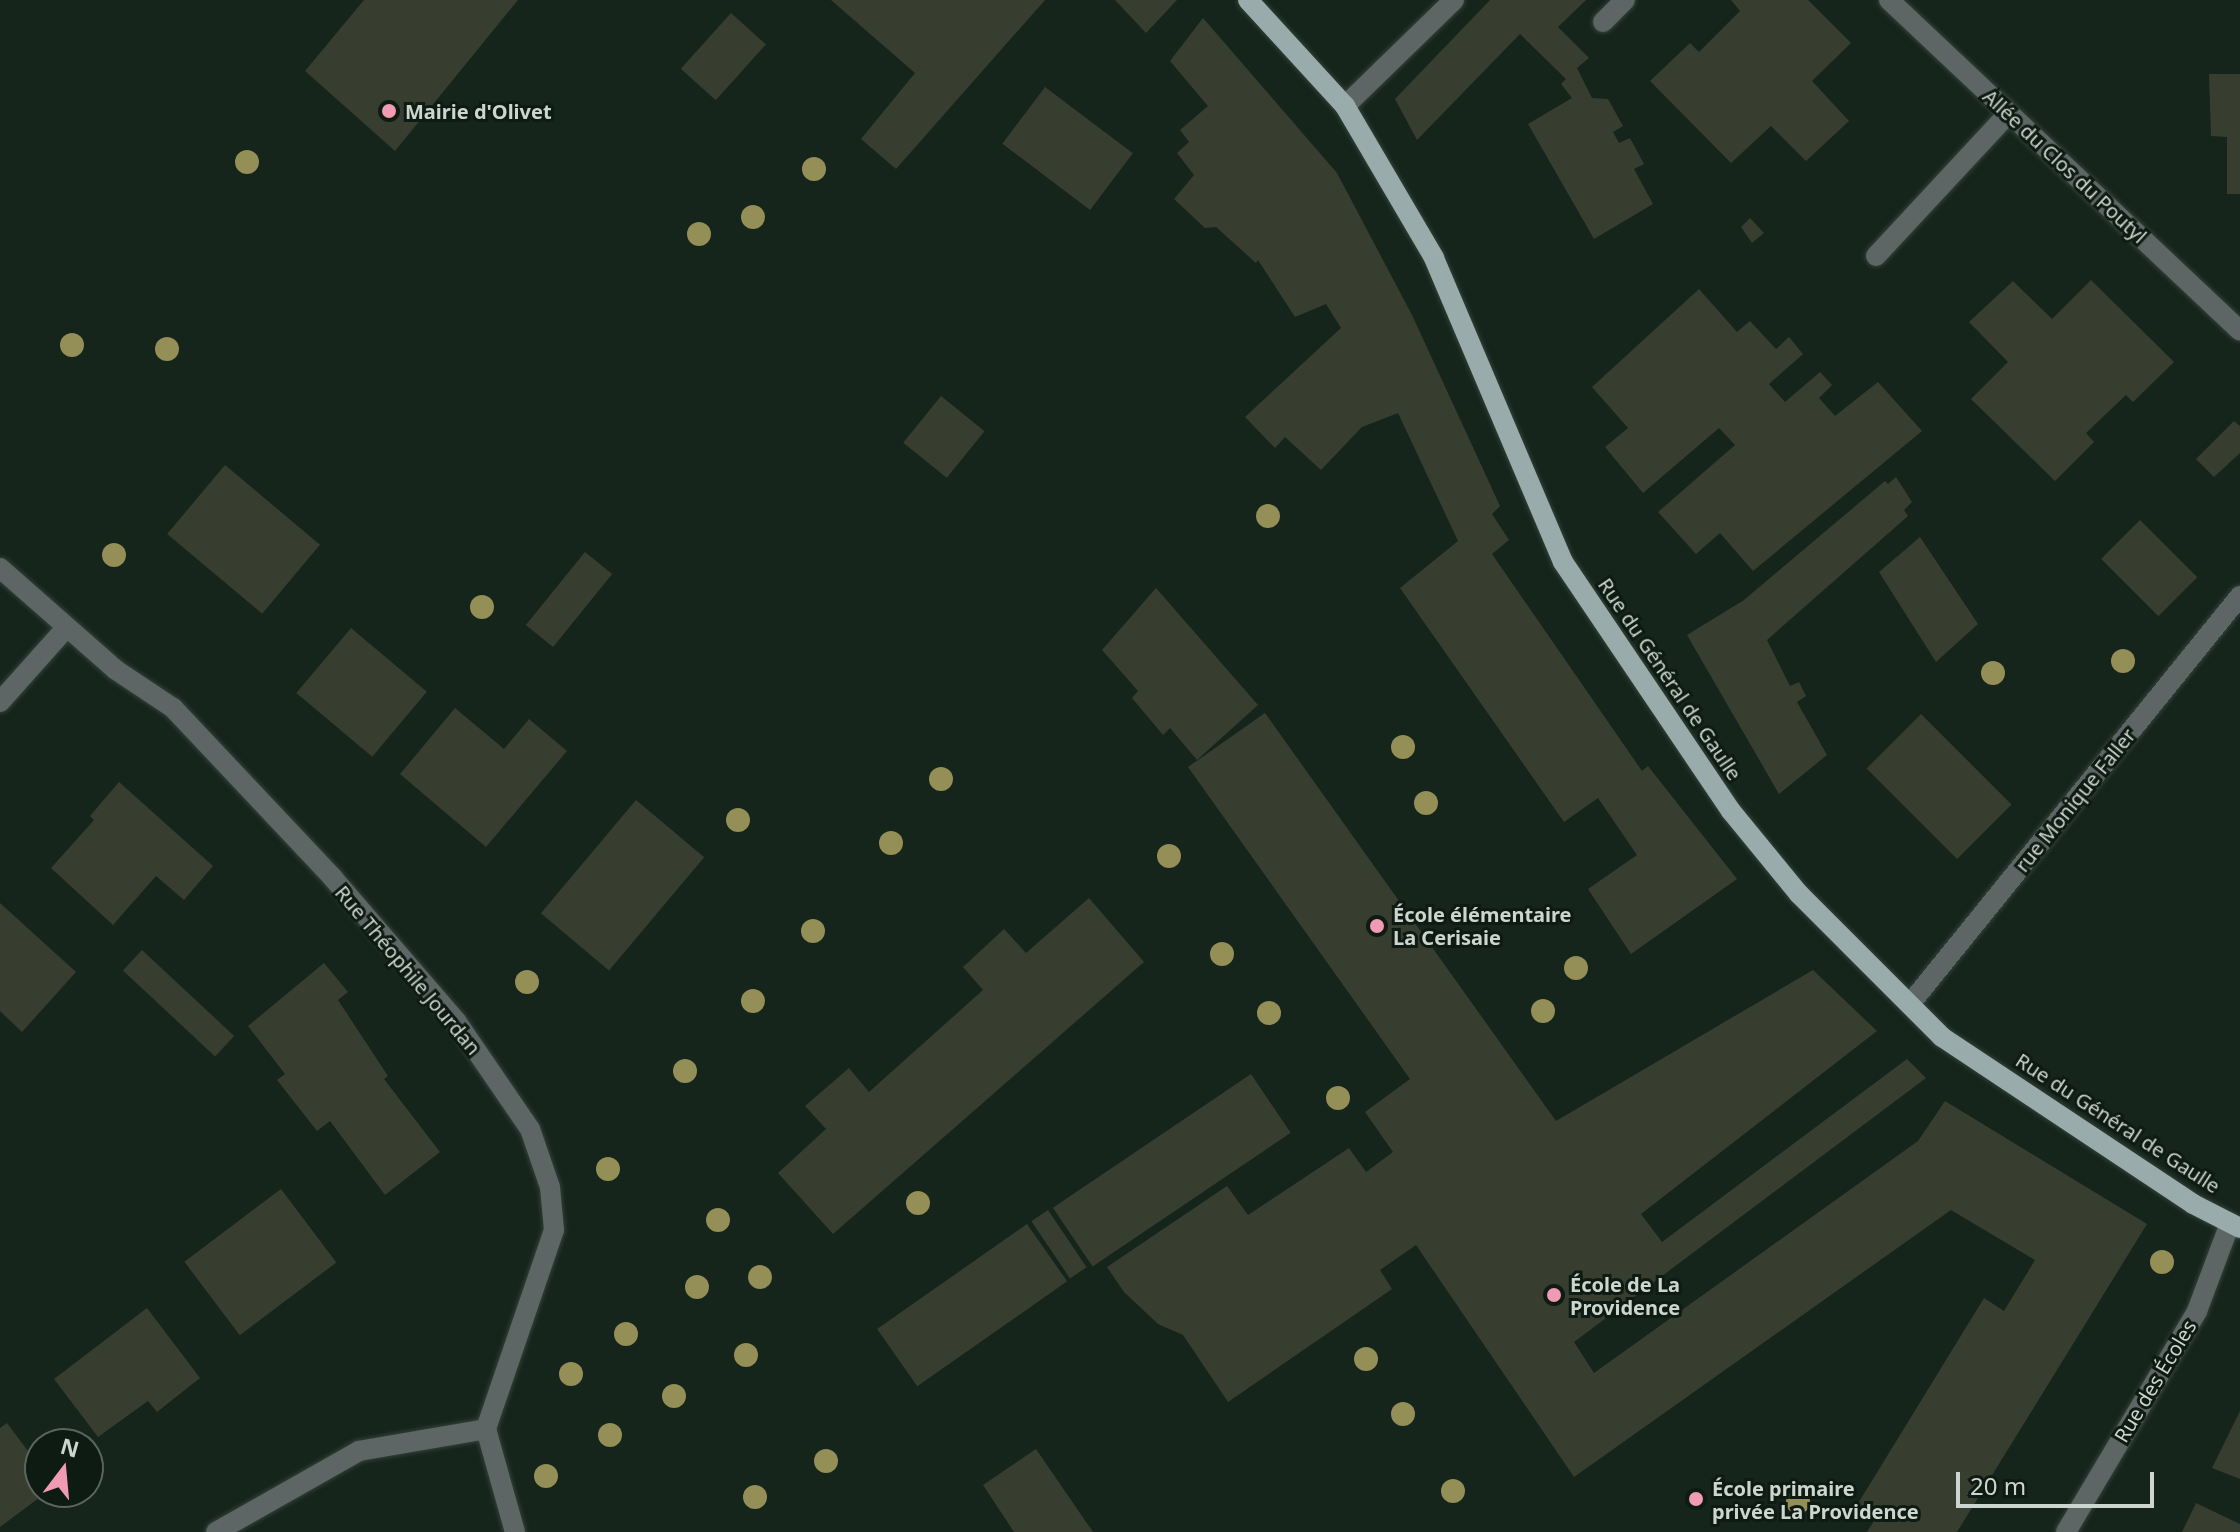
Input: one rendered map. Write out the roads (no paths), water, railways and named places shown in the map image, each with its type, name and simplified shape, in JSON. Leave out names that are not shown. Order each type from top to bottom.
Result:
[{"type":"main road","name":"Rue du Général de Gaulle","points":[[1248,0],[1345,106],[1434,258],[1563,562],[1731,811],[1799,894],[1942,1037],[2193,1204],[2235,1225]]},
{"type":"street","points":[[1345,106],[1454,0]]},
{"type":"street","points":[[1603,22],[1625,0]]},
{"type":"street","name":"Allée du Clos du Poutyl","points":[[1889,0],[2240,331]]},
{"type":"street","points":[[1876,256],[2009,113]]},
{"type":"street","name":"Rue Théophile Jourdan","points":[[0,568],[66,628],[173,708],[333,878],[456,1021],[530,1129],[550,1187],[554,1230],[486,1429]]},
{"type":"street","name":"rue Monique Faller","points":[[1910,1004],[2240,596]]},
{"type":"street","points":[[0,702],[66,628]]},
{"type":"street","name":"Rue des Écoles","points":[[2066,1532],[2197,1311],[2235,1225]]},
{"type":"street","points":[[216,1532],[359,1451],[486,1429],[515,1532]]},
{"type":"place","name":"Mairie d'Olivet","points":[[389,111]]},
{"type":"place","name":"École élémentaire La Cerisaie","points":[[1377,926]]},
{"type":"place","name":"École de La Providence","points":[[1554,1295]]},
{"type":"place","name":"École primaire privée La Providence","points":[[1696,1499]]}]
